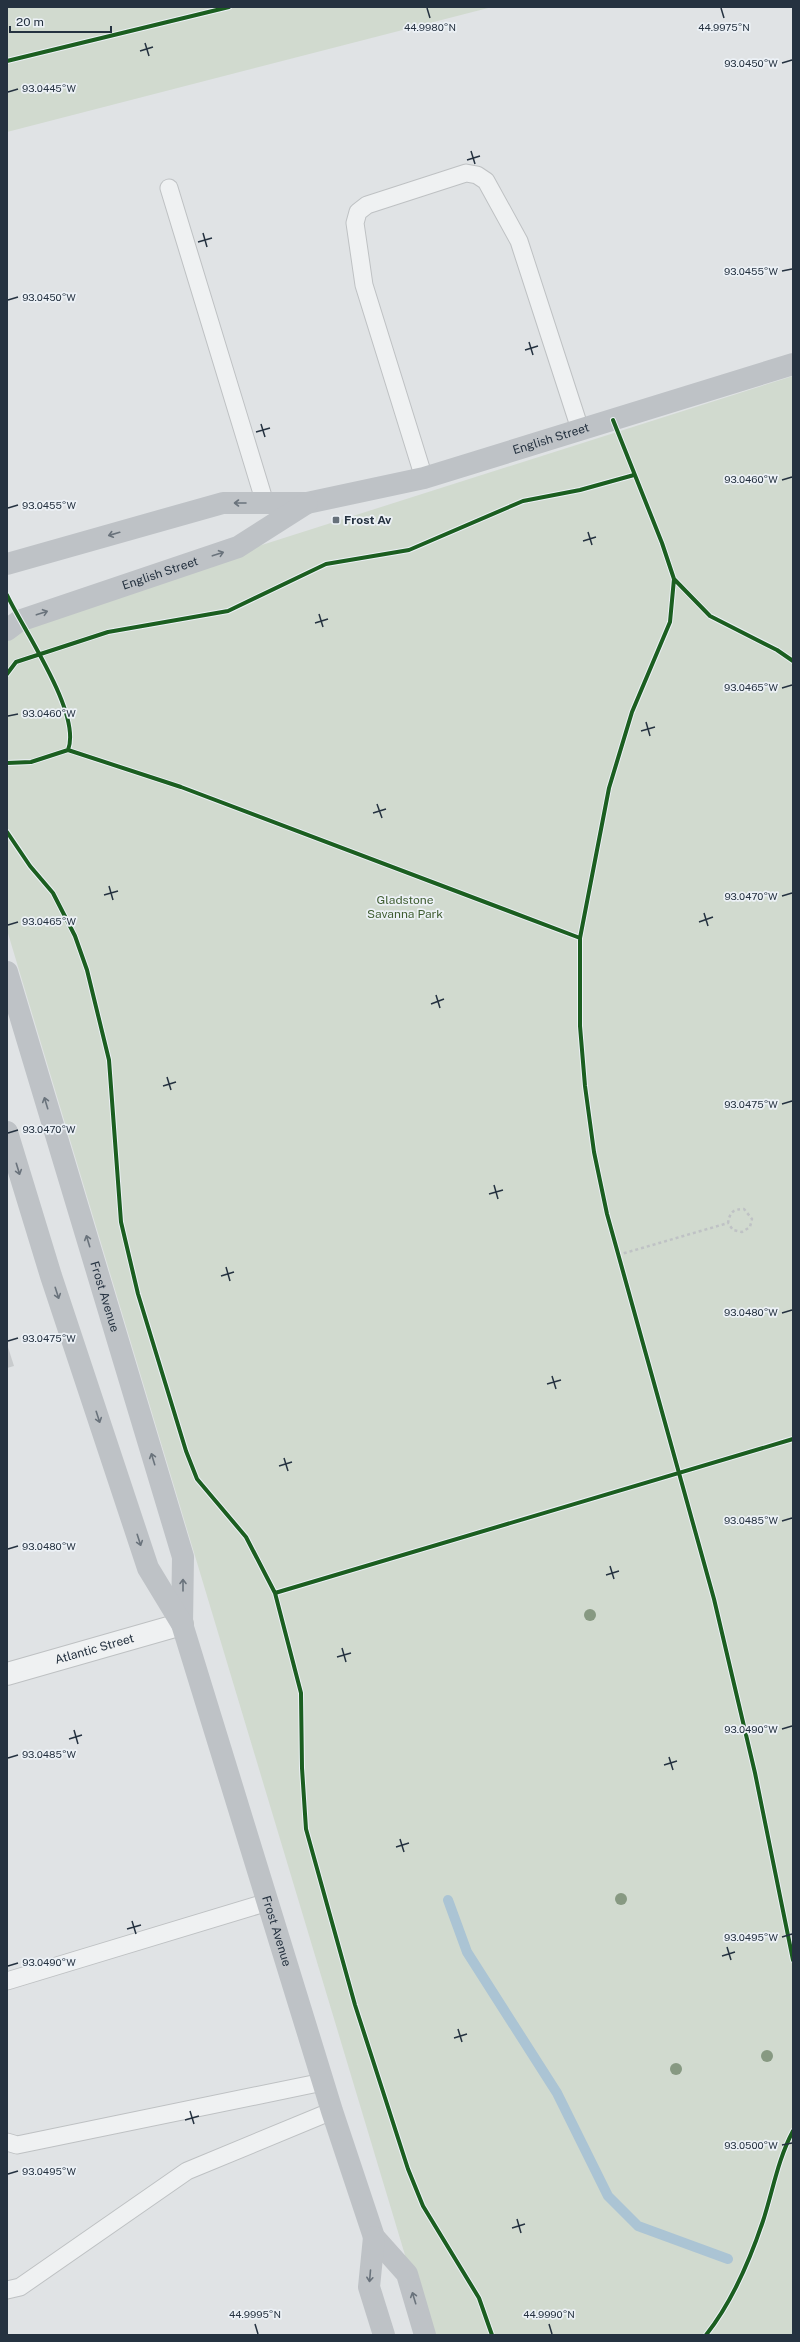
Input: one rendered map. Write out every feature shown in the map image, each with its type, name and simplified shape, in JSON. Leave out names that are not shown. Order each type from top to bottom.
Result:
[{"type":"street","name":"English Street","points":[[7,564],[223,503],[307,503],[424,478],[793,364]]},
{"type":"street","name":"English Street","points":[[7,630],[19,621],[238,548],[307,503]]},
{"type":"street","name":"Frost Avenue","points":[[7,972],[182,1557],[182,1624]]},
{"type":"street","name":"Frost Avenue","points":[[7,1132],[51,1276],[148,1568],[182,1624],[332,2111],[374,2237],[407,2274],[425,2335]]},
{"type":"street","name":"Atlantic Street","points":[[7,1674],[182,1624]]},
{"type":"street","name":"Frost Avenue","points":[[374,2237],[369,2287],[384,2335]]},
{"type":"lane","points":[[424,478],[364,285],[355,223],[358,212],[367,204],[466,173],[477,175],[486,181],[519,241],[580,429]]},
{"type":"lane","points":[[169,188],[265,503]]},
{"type":"lane","points":[[7,1981],[268,1902]]},
{"type":"lane","points":[[7,2142],[17,2146],[323,2082]]},
{"type":"lane","points":[[7,2290],[20,2287],[187,2171],[332,2111]]},
{"type":"path","points":[[736,1209],[744,1209],[752,1219],[750,1227],[742,1232],[733,1230],[728,1223],[730,1213],[736,1209]]},
{"type":"path","points":[[618,1255],[728,1223]]},
{"type":"path","points":[[616,1248],[620,1262]]},
{"type":"green space","points":[[7,7],[492,7],[7,132]]},
{"type":"green space","name":"Gladstone Savanna Park","points":[[793,376],[793,2335],[429,2335],[7,930],[7,626]]},
{"type":"building","points":[[7,1344],[14,1366],[7,1368]]},
{"type":"waterway","points":[[448,1900],[467,1952],[557,2093],[608,2196],[638,2226],[728,2259]]},
{"type":"cycle path","points":[[7,61],[229,7]]},
{"type":"cycle path","points":[[613,420],[662,543],[674,579],[670,622],[632,712],[609,788],[580,938],[580,1026],[585,1086],[594,1152],[607,1214],[714,1599],[755,1773],[793,1960]]},
{"type":"cycle path","points":[[7,674],[16,662],[108,632],[228,611],[326,564],[409,550],[523,501],[580,490],[634,475]]},
{"type":"cycle path","points":[[674,579],[710,616],[777,650],[793,661]]},
{"type":"cycle path","points":[[7,595],[49,672],[59,695],[67,716],[70,734],[68,750]]},
{"type":"cycle path","points":[[7,763],[31,762],[68,750],[181,787],[580,938]]},
{"type":"cycle path","points":[[7,832],[30,866],[53,893],[75,936],[87,970],[109,1060],[121,1222],[138,1294],[186,1451],[197,1479],[246,1537],[275,1593],[301,1693],[302,1768],[306,1829],[355,2005],[408,2169],[423,2206],[479,2298],[492,2335]]},
{"type":"cycle path","points":[[275,1593],[793,1439]]},
{"type":"cycle path","points":[[706,2335],[724,2309],[746,2266],[763,2221],[783,2153],[793,2131]]},
{"type":"place","name":"Frost Av","points":[[336,520]]}]
